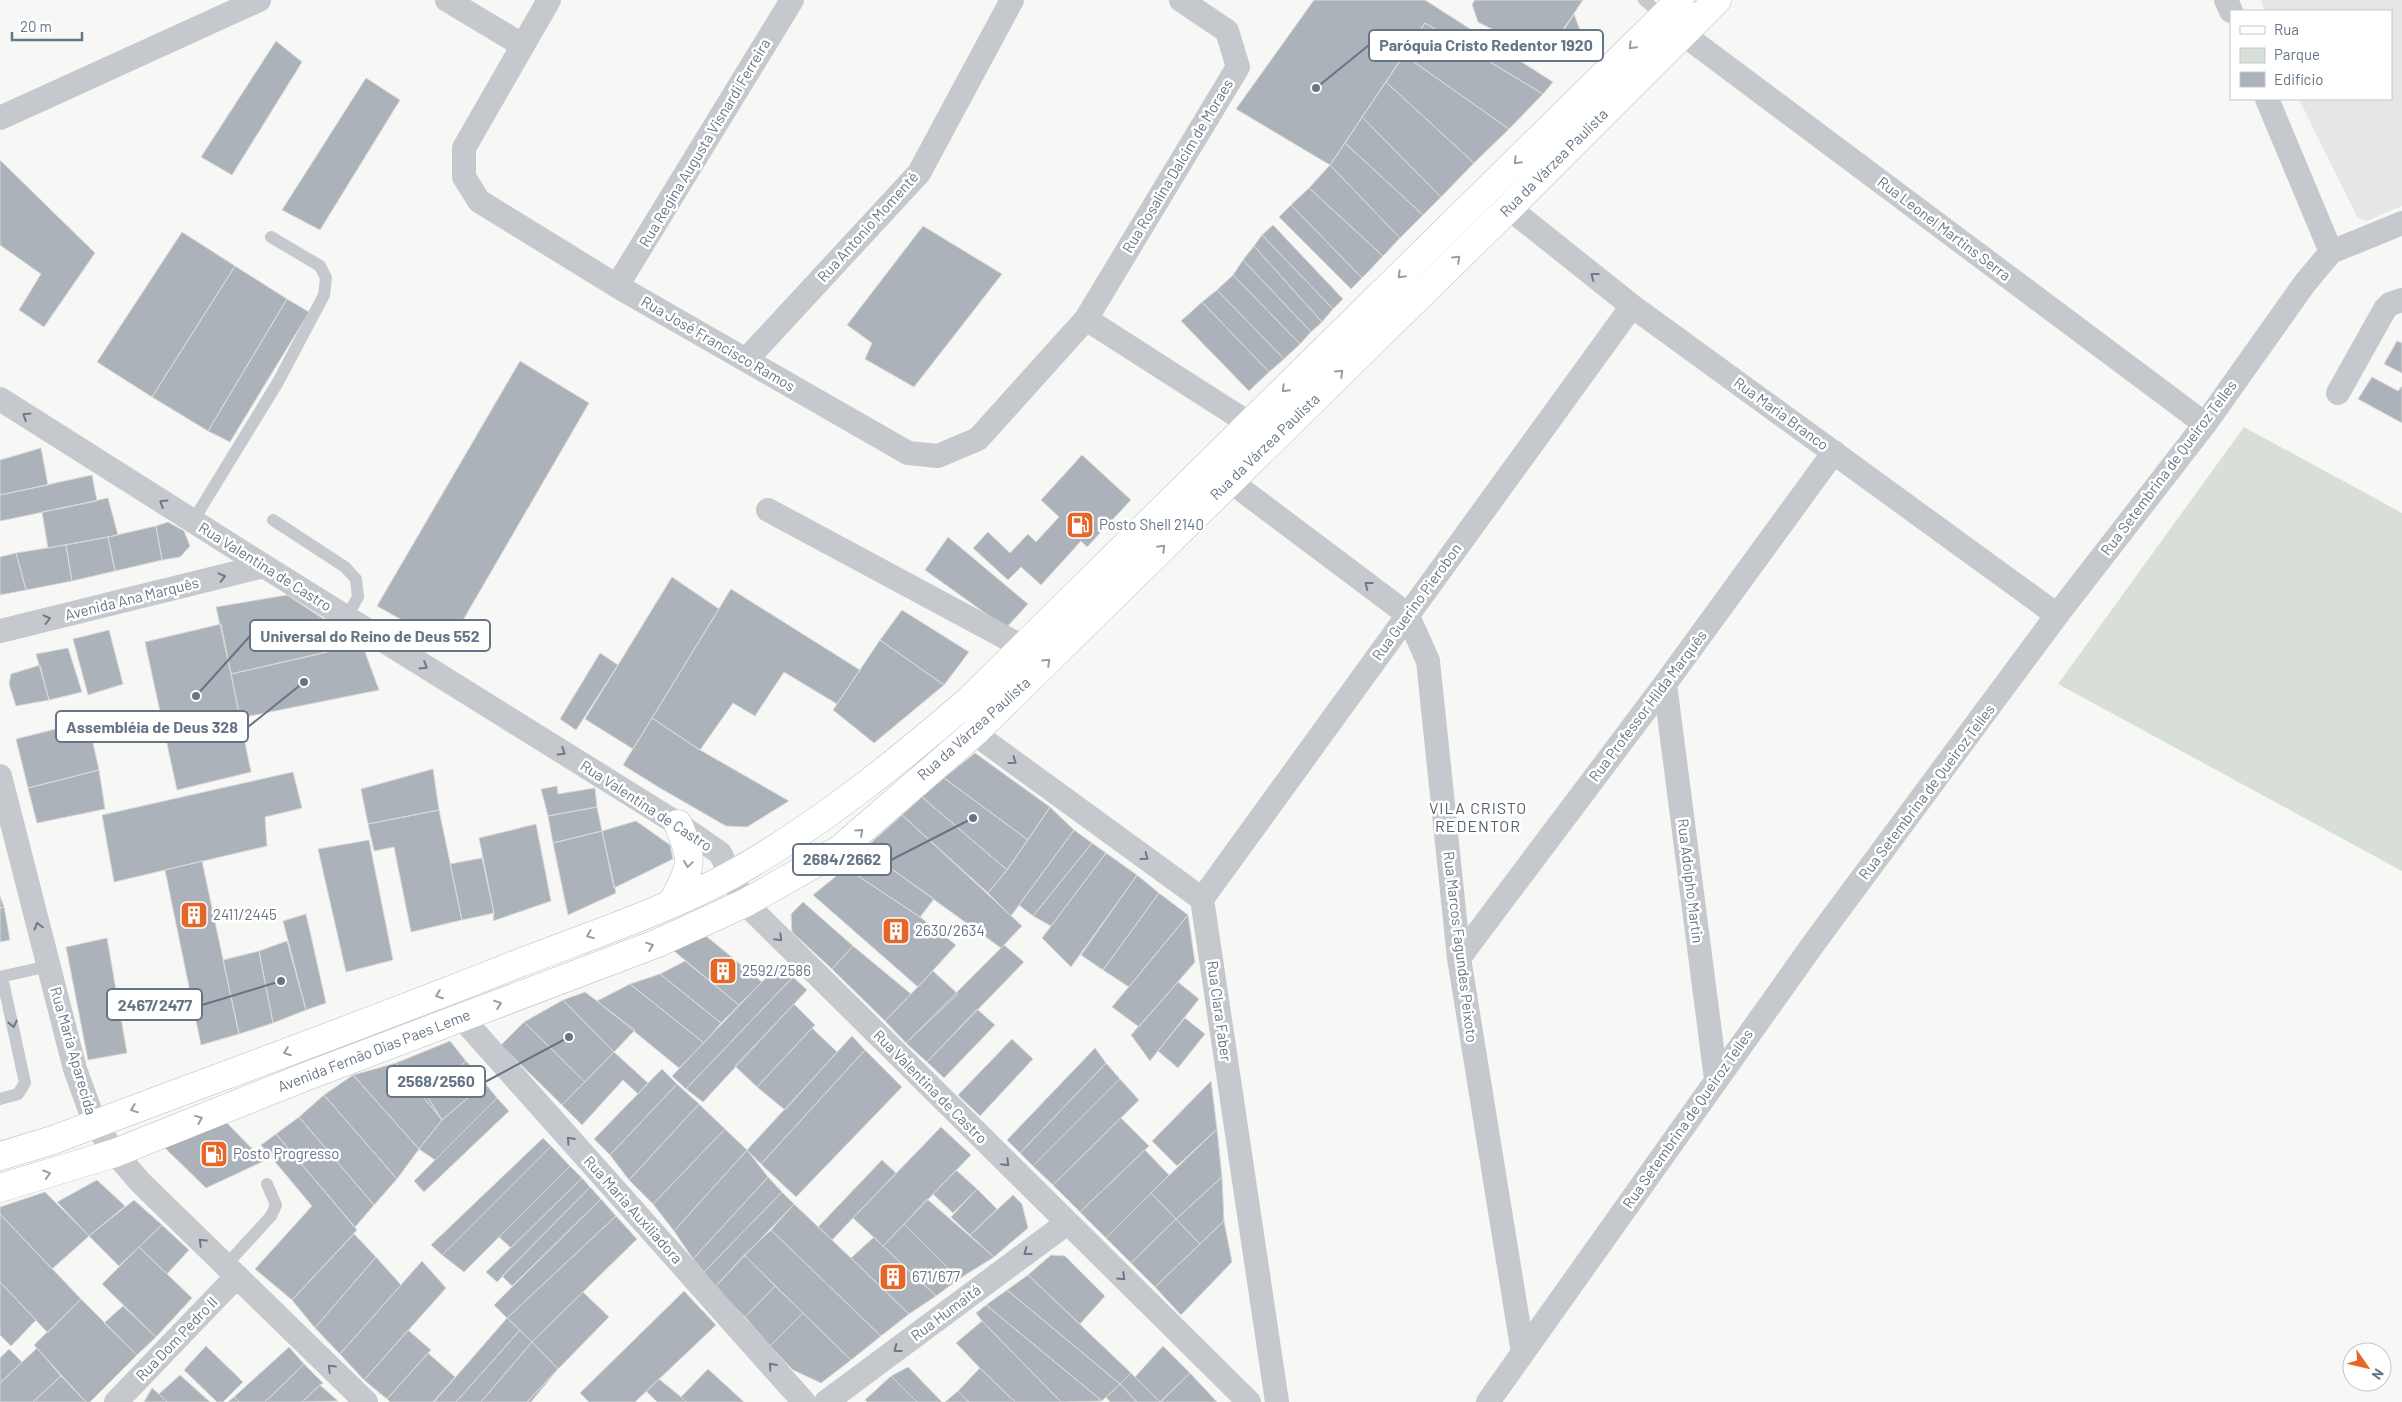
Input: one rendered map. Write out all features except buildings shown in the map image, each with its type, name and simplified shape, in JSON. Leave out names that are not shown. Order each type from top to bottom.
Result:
[{"type":"main road","name":"Rua da Várzea Paulista","points":[[745,904],[840,850],[974,733],[1717,0]]},
{"type":"main road","name":"Rua da Várzea Paulista","points":[[731,875],[819,822],[914,748],[968,701],[1250,424],[1662,5]]},
{"type":"main road","points":[[672,903],[686,876],[689,864],[689,850],[678,824]]},
{"type":"main road","name":"Avenida Fernão Dias Paes Leme","points":[[0,1156],[53,1140],[451,990],[672,903],[731,875]]},
{"type":"main road","name":"Avenida Fernão Dias Paes Leme","points":[[0,1188],[115,1153],[302,1078],[658,943],[745,904]]},
{"type":"street","points":[[0,118],[259,0]]},
{"type":"street","points":[[447,0],[522,45]]},
{"type":"street","name":"Rua José Francisco Ramos","points":[[550,0],[522,45],[464,148],[464,177],[479,201],[617,286],[908,453],[938,456],[978,439],[1086,319]]},
{"type":"street","name":"Rua Regina Augusta Visnardi Ferreira","points":[[617,286],[792,0]]},
{"type":"street","name":"Rua Antonio Momenté","points":[[746,360],[919,173],[1012,0]]},
{"type":"street","name":"Rua Rosalina Dalcim de Moraes","points":[[1086,319],[1238,67],[1227,31],[1181,0]]},
{"type":"street","name":"Rua Leonel Martins Serra","points":[[1683,34],[2204,424]]},
{"type":"street","points":[[2267,100],[2331,252]]},
{"type":"street","name":"Rua Maria Branco","points":[[1508,208],[1632,306],[2057,615]]},
{"type":"street","name":"Rua Setembrina de Queiroz Telles","points":[[1488,1402],[1716,1079],[2057,615],[2204,424],[2305,283],[2331,252],[2402,223]]},
{"type":"street","points":[[2338,393],[2385,309],[2390,304],[2402,300]]},
{"type":"street","name":"Rua Guerino Pierobon","points":[[1202,899],[1632,306]]},
{"type":"street","points":[[1086,319],[1250,424]]},
{"type":"street","name":"Rua Valentina de Castro","points":[[0,399],[346,618],[678,824],[720,853],[745,904],[1249,1402]]},
{"type":"street","name":"Rua Professor Hilda Marquês","points":[[1459,958],[1664,684],[1834,452]]},
{"type":"street","name":"Rua Marcos Fagundes Peixoto","points":[[1230,481],[1407,614],[1428,661],[1459,958],[1523,1353]]},
{"type":"street","points":[[768,510],[1023,647]]},
{"type":"street","name":"Avenida Ana Marquês","points":[[0,631],[264,566]]},
{"type":"street","name":"Rua Adolpho Martin","points":[[1664,684],[1716,1079]]},
{"type":"street","points":[[974,733],[1202,899]]},
{"type":"street","name":"Rua Maria Aparecida","points":[[0,776],[75,1069],[95,1124],[115,1153],[140,1182],[366,1402]]},
{"type":"street","name":"Rua Clara Faber","points":[[1202,899],[1277,1402]]},
{"type":"street","name":"Rua Maria Auxiliadora","points":[[462,1018],[804,1402]]},
{"type":"street","name":"Rua Humaitá","points":[[826,1402],[1066,1223]]},
{"type":"street","name":"Rua Dom Pedro II","points":[[116,1402],[232,1270]]},
{"type":"lane","points":[[193,521],[278,382],[324,295],[326,278],[320,266],[271,238]]},
{"type":"lane","points":[[273,520],[345,567],[356,579],[358,597],[346,618]]},
{"type":"lane","points":[[0,1099],[18,1094],[25,1083],[1,977],[49,966]]},
{"type":"lane","points":[[232,1270],[271,1216],[276,1205],[267,1184]]},
{"type":"shaded area","points":[[2261,0],[2402,0],[2402,206],[2366,221],[2357,217],[2299,100],[2392,100],[2392,10],[2265,10]]},
{"type":"green space","points":[[2244,427],[2402,513],[2402,871],[2058,684]]},
{"type":"place","name":"Paróquia Cristo Redentor 1920","points":[[1316,88]]},
{"type":"place","name":"Posto Shell 2140","points":[[1080,525]]},
{"type":"place","name":"Assembléia de Deus 328","points":[[304,682]]},
{"type":"place","name":"Universal do Reino de Deus 552","points":[[196,696]]},
{"type":"place","name":"2684/2662","points":[[973,818]]},
{"type":"place","name":"2411/2445","points":[[194,915]]},
{"type":"place","name":"2630/2634","points":[[896,931]]},
{"type":"place","name":"2592/2586","points":[[723,971]]},
{"type":"place","name":"2467/2477","points":[[281,981]]},
{"type":"place","name":"2568/2560","points":[[569,1037]]},
{"type":"place","name":"Posto Progresso","points":[[214,1154]]},
{"type":"place","name":"671/677","points":[[893,1277]]},
{"type":"district","name":"VILA CRISTO REDENTOR","points":[[1478,817]]}]
